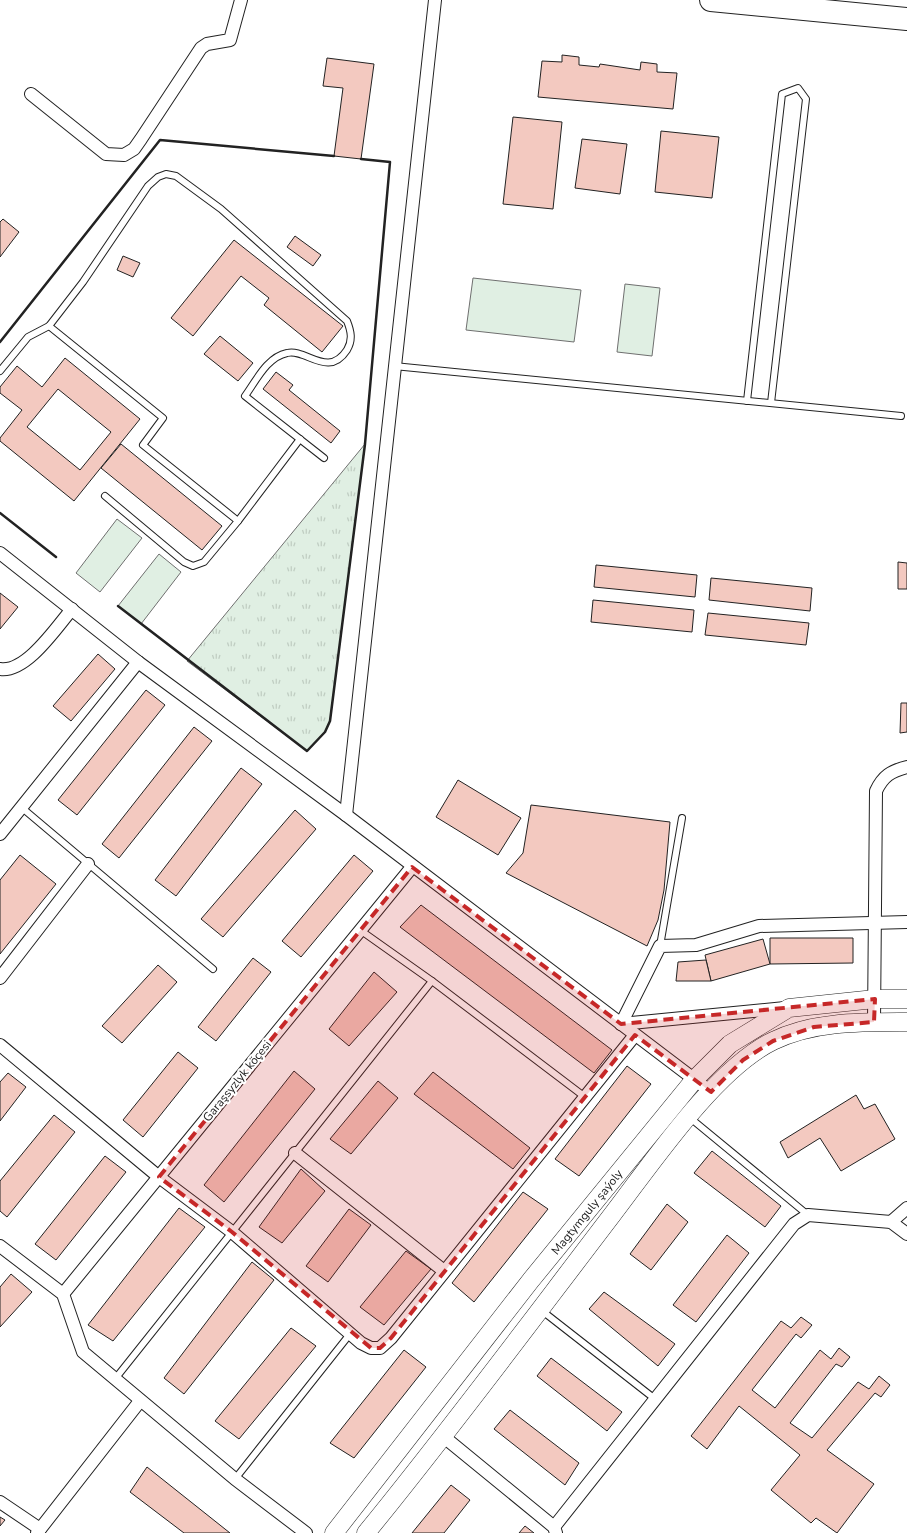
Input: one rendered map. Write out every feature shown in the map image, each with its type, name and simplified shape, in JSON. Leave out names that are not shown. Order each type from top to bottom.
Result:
[{"type":"highway","points":[[711,0],[898,12]]},
{"type":"street","points":[[31,94],[106,154],[124,155],[138,144],[201,48],[207,44],[230,40],[241,0]]},
{"type":"street","points":[[346,816],[435,0]]},
{"type":"street","points":[[0,553],[138,662],[346,816],[711,1092]]},
{"type":"street","points":[[0,669],[7,670],[29,659],[72,609]]},
{"type":"street","points":[[0,834],[138,662]]},
{"type":"street","points":[[874,1022],[876,791],[882,778],[894,770],[907,767]]},
{"type":"street","points":[[0,978],[88,864]]},
{"type":"street","name":"Garaşsyzlyk köçesi","points":[[63,1294],[412,867]]},
{"type":"street","points":[[621,1024],[660,946],[696,945],[759,926],[907,922]]},
{"type":"street","name":"Magtymguly şaýoly","points":[[334,1533],[520,1294],[694,1079],[730,1044],[789,1008],[875,999],[907,999]]},
{"type":"street","points":[[621,1024],[789,1008]]},
{"type":"street","name":"Magtymguly şaýoly","points":[[366,1533],[444,1438],[688,1116],[743,1060],[773,1041],[814,1027],[874,1022],[907,1022]]},
{"type":"street","points":[[0,1045],[159,1177],[232,1232],[350,1334],[371,1348],[380,1348],[391,1338],[636,1035]]},
{"type":"street","points":[[295,1153],[444,1271]]},
{"type":"street","points":[[891,1222],[907,1208]]},
{"type":"street","points":[[444,1438],[555,1530],[794,1224],[808,1215],[891,1222],[907,1234]]},
{"type":"street","points":[[0,1246],[63,1294],[83,1352],[236,1479],[306,1533]]},
{"type":"street","points":[[0,1502],[39,1531],[140,1401]]},
{"type":"lane","points":[[747,401],[782,94],[798,88],[806,99],[772,403]]},
{"type":"lane","points":[[0,372],[28,338],[49,326],[83,282],[148,186],[166,174],[176,176],[221,209],[347,321],[351,336],[346,351],[341,357],[326,363],[288,352],[270,361],[245,396],[324,458]]},
{"type":"lane","points":[[49,326],[163,418],[144,445],[238,521]]},
{"type":"lane","points":[[394,366],[901,416]]},
{"type":"lane","points":[[105,496],[184,562],[193,566],[204,562],[238,521],[300,439]]},
{"type":"lane","points":[[20,807],[213,969]]},
{"type":"lane","points":[[660,946],[682,818]]},
{"type":"lane","points":[[360,930],[432,981],[585,1097]]},
{"type":"lane","points":[[115,1379],[432,981]]},
{"type":"lane","points":[[688,1116],[808,1215]]},
{"type":"lane","points":[[540,1309],[655,1400]]},
{"type":"lane","points":[[236,1479],[350,1334]]},
{"type":"highlighted area","points":[[412,867],[621,1024],[875,999],[874,1022],[814,1027],[773,1041],[743,1060],[711,1092],[635,1035],[391,1338],[380,1348],[371,1348],[232,1232],[159,1177]]},
{"type":"green space","points":[[473,278],[581,290],[574,342],[466,330]]},
{"type":"green space","points":[[625,284],[660,288],[652,356],[617,352]]},
{"type":"green space","points":[[365,444],[330,721],[325,732],[307,751],[187,661]]},
{"type":"green space","points":[[117,519],[142,538],[100,592],[76,573]]},
{"type":"green space","points":[[159,554],[181,572],[141,624],[118,606]]},
{"type":"building","points":[[562,55],[579,57],[579,65],[599,67],[600,64],[640,70],[641,62],[657,64],[657,72],[677,73],[673,109],[538,97],[542,61],[562,62]]},
{"type":"building","points":[[327,58],[374,64],[361,159],[334,156],[343,88],[323,86]]},
{"type":"building","points":[[513,117],[562,122],[553,209],[503,204]]},
{"type":"building","points":[[661,131],[719,137],[712,198],[655,192]]},
{"type":"building","points":[[582,139],[627,144],[620,194],[575,188]]},
{"type":"building","points":[[3,219],[19,232],[0,257],[0,222]]},
{"type":"building","points":[[295,236],[321,255],[313,266],[287,247]]},
{"type":"building","points":[[234,240],[343,326],[322,352],[264,305],[269,298],[241,276],[193,336],[171,318]]},
{"type":"building","points":[[123,256],[140,263],[133,277],[117,270]]},
{"type":"building","points":[[220,336],[253,363],[238,381],[204,354]]},
{"type":"building","points":[[65,358],[140,419],[74,501],[0,441],[0,438],[22,410],[0,393],[0,387],[17,366],[42,387]],"holes":[[[58,389],[111,432],[80,470],[27,427]]]},
{"type":"building","points":[[276,372],[293,385],[289,390],[340,431],[331,443],[263,389]]},
{"type":"building","points":[[121,444],[222,526],[202,550],[101,468]]},
{"type":"building","points":[[898,562],[907,563],[907,589],[898,589]]},
{"type":"building","points":[[596,565],[697,575],[695,597],[594,587]]},
{"type":"building","points":[[711,578],[812,588],[810,611],[709,600]]},
{"type":"building","points":[[0,593],[18,607],[0,629]]},
{"type":"building","points":[[593,600],[694,610],[692,632],[591,622]]},
{"type":"building","points":[[708,613],[809,623],[806,645],[705,635]]},
{"type":"building","points":[[98,654],[115,669],[71,721],[53,706]]},
{"type":"building","points":[[146,690],[165,705],[77,815],[58,800]]},
{"type":"building","points":[[901,703],[907,703],[907,732],[900,733]]},
{"type":"building","points":[[194,727],[212,741],[119,858],[102,844]]},
{"type":"building","points":[[241,768],[262,784],[176,896],[155,880]]},
{"type":"building","points":[[458,780],[521,818],[498,855],[436,817]]},
{"type":"building","points":[[531,805],[670,822],[664,890],[658,920],[647,946],[506,873],[523,853]]},
{"type":"building","points":[[295,810],[316,829],[223,937],[201,919]]},
{"type":"building","points":[[20,855],[56,884],[0,954],[0,880]]},
{"type":"building","points":[[354,855],[373,871],[301,957],[282,941]]},
{"type":"building","points":[[421,905],[612,1050],[594,1073],[400,927]]},
{"type":"building","points":[[770,938],[853,938],[853,963],[770,964]]},
{"type":"building","points":[[763,939],[770,964],[711,981],[705,955]]},
{"type":"building","points":[[253,958],[271,972],[216,1041],[198,1027]]},
{"type":"building","points":[[706,960],[711,981],[676,981],[678,962]]},
{"type":"building","points":[[158,965],[177,982],[122,1043],[102,1026]]},
{"type":"building","points":[[374,972],[397,992],[349,1046],[329,1029]]},
{"type":"building","points":[[178,1052],[198,1068],[143,1137],[123,1120]]},
{"type":"building","points":[[627,1066],[651,1084],[579,1176],[555,1159]]},
{"type":"building","points":[[294,1071],[315,1089],[224,1202],[204,1185]]},
{"type":"building","points":[[433,1072],[530,1148],[513,1169],[414,1094]]},
{"type":"building","points":[[8,1073],[26,1087],[0,1121],[0,1082]]},
{"type":"building","points":[[378,1081],[398,1098],[351,1154],[330,1139]]},
{"type":"building","points":[[856,1095],[864,1109],[875,1104],[895,1139],[841,1171],[820,1138],[788,1158],[780,1142]]},
{"type":"building","points":[[54,1115],[75,1132],[7,1217],[0,1211],[0,1181]]},
{"type":"building","points":[[712,1151],[781,1206],[765,1227],[694,1173]]},
{"type":"building","points":[[105,1156],[126,1172],[56,1260],[35,1244]]},
{"type":"building","points":[[301,1169],[325,1191],[282,1243],[259,1227]]},
{"type":"building","points":[[523,1192],[548,1209],[474,1302],[452,1283]]},
{"type":"building","points":[[667,1204],[688,1222],[651,1270],[630,1254]]},
{"type":"building","points":[[179,1208],[205,1227],[113,1341],[88,1325]]},
{"type":"building","points":[[349,1209],[371,1225],[328,1282],[306,1266]]},
{"type":"building","points":[[727,1235],[749,1253],[696,1322],[673,1305]]},
{"type":"building","points":[[406,1251],[431,1269],[384,1325],[360,1307]]},
{"type":"building","points":[[252,1262],[274,1280],[184,1394],[164,1378]]},
{"type":"building","points":[[11,1274],[32,1292],[0,1327],[0,1287]]},
{"type":"building","points":[[604,1292],[675,1344],[658,1366],[589,1309]]},
{"type":"building","points":[[801,1317],[812,1325],[801,1338],[796,1334],[752,1390],[775,1408],[820,1350],[831,1359],[839,1348],[850,1357],[842,1367],[836,1364],[790,1423],[812,1438],[858,1382],[869,1389],[879,1376],[890,1385],[881,1397],[875,1393],[827,1450],[874,1484],[837,1533],[816,1518],[811,1523],[771,1490],[800,1455],[739,1406],[707,1449],[691,1436],[781,1321],[791,1328]]},
{"type":"building","points":[[291,1328],[316,1346],[239,1439],[215,1421]]},
{"type":"building","points":[[404,1350],[426,1367],[354,1458],[330,1443]]},
{"type":"building","points":[[551,1358],[622,1412],[607,1431],[537,1376]]},
{"type":"building","points":[[510,1410],[579,1463],[565,1485],[494,1429]]},
{"type":"building","points":[[147,1467],[230,1533],[184,1533],[130,1492]]},
{"type":"building","points":[[451,1485],[470,1500],[444,1533],[412,1533]]},
{"type":"building","points":[[0,1517],[5,1520],[0,1526]]},
{"type":"building","points":[[525,1526],[534,1533],[519,1533]]},
{"type":"wall","points":[[0,342],[160,140],[334,156]]},
{"type":"wall","points":[[118,606],[307,751],[325,732],[330,721],[365,444],[390,162],[361,159]]},
{"type":"wall","points":[[0,513],[56,557]]}]
